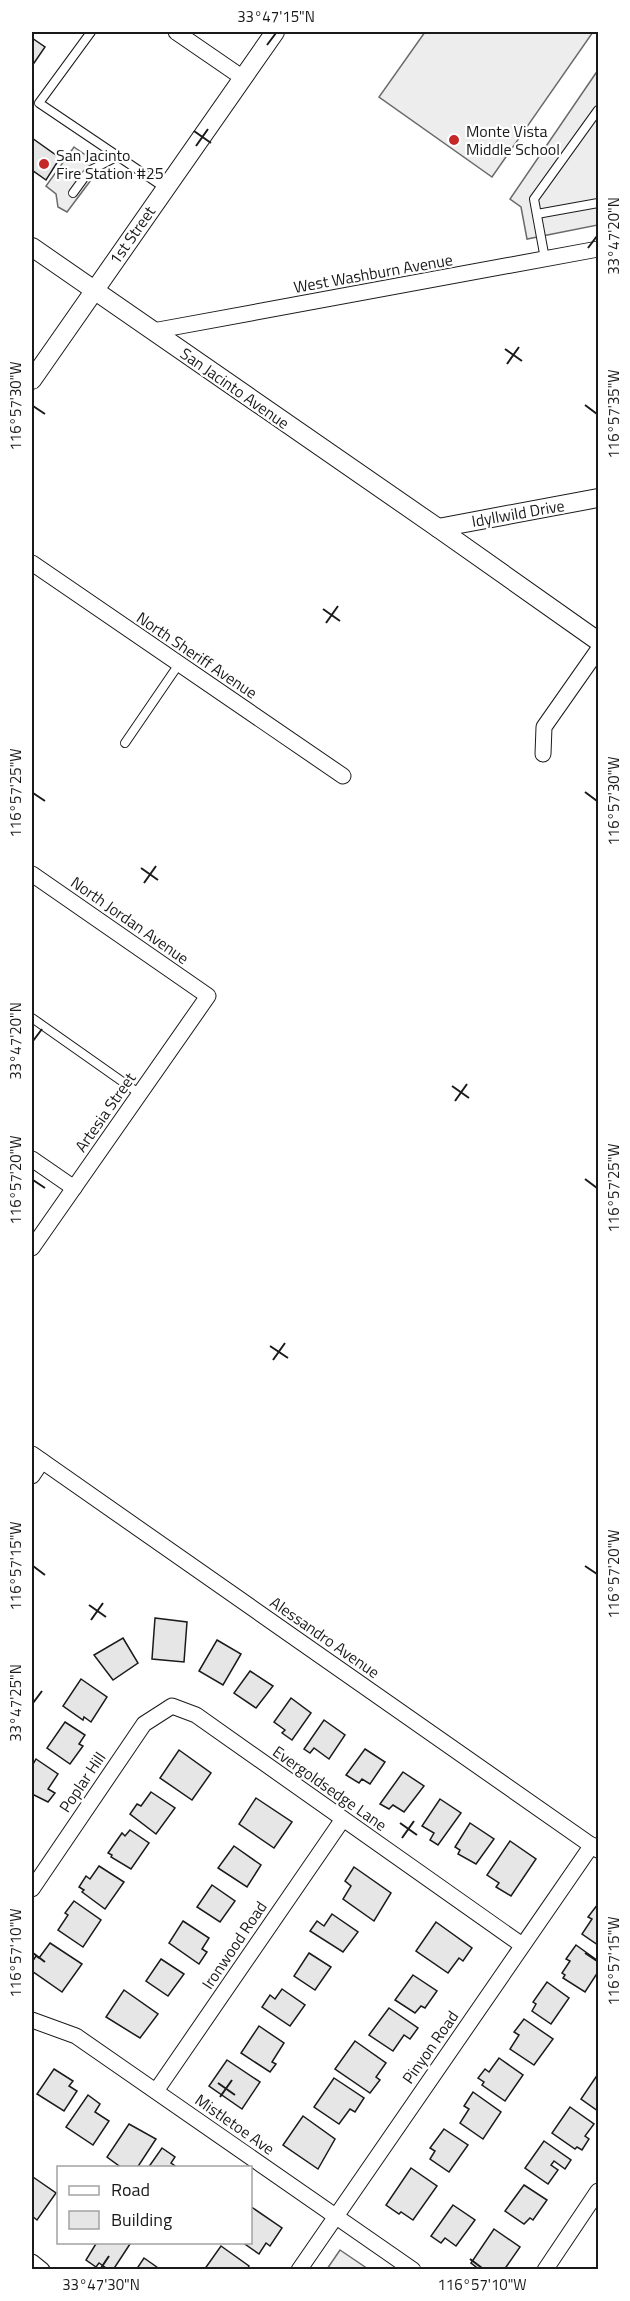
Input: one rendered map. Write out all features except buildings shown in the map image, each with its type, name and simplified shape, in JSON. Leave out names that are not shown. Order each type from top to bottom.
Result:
[{"type":"street","points":[[176,32],[243,78]]},
{"type":"street","name":"1st Street","points":[[32,380],[275,32]]},
{"type":"street","name":"San Jacinto Avenue","points":[[32,247],[598,641]]},
{"type":"street","name":"West Washburn Avenue","points":[[153,331],[598,249]]},
{"type":"street","name":"Idyllwild Drive","points":[[438,528],[598,498]]},
{"type":"street","name":"North Sheriff Avenue","points":[[32,563],[344,776]]},
{"type":"street","points":[[543,754],[544,727],[598,650]]},
{"type":"street","name":"North Jordan Avenue","points":[[32,873],[208,996]]},
{"type":"street","name":"Artesia Street","points":[[32,1248],[208,996]]},
{"type":"street","points":[[32,1159],[74,1188]]},
{"type":"street","points":[[32,1476],[37,1458]]},
{"type":"street","name":"Alessandro Avenue","points":[[37,1458],[595,1847]]},
{"type":"street","name":"Evergoldsedge Lane","points":[[172,1706],[196,1715],[522,1945]]},
{"type":"street","name":"Poplar Hill","points":[[32,1889],[144,1724],[172,1706]]},
{"type":"street","name":"Ironwood Road","points":[[156,2091],[343,1819]]},
{"type":"street","name":"Pinyon Road","points":[[299,2270],[522,1945],[595,1847]]},
{"type":"street","name":"Mistletoe Ave","points":[[32,2020],[76,2036],[413,2270]]},
{"type":"street","points":[[545,2270],[598,2191]]},
{"type":"street","points":[[32,2262],[42,2270]]},
{"type":"lane","points":[[91,32],[39,103],[165,188]]},
{"type":"lane","points":[[545,259],[534,199],[598,110]]},
{"type":"lane","points":[[73,193],[89,171],[118,156]]},
{"type":"lane","points":[[537,214],[598,203]]},
{"type":"lane","points":[[125,743],[179,664]]},
{"type":"lane","points":[[32,1018],[140,1094]]},
{"type":"shaded area","points":[[425,32],[593,32],[492,177],[379,97]]},
{"type":"shaded area","points":[[598,70],[598,225],[527,239],[521,207],[510,199]]},
{"type":"shaded area","points":[[74,147],[94,161],[97,172],[67,212],[58,207],[56,194],[46,186]]},
{"type":"shaded area","points":[[340,2250],[368,2269],[327,2269]]},
{"type":"place","name":"Monte Vista Middle School","points":[[454,140]]},
{"type":"place","name":"San Jacinto Fire Station #25","points":[[44,164]]}]
